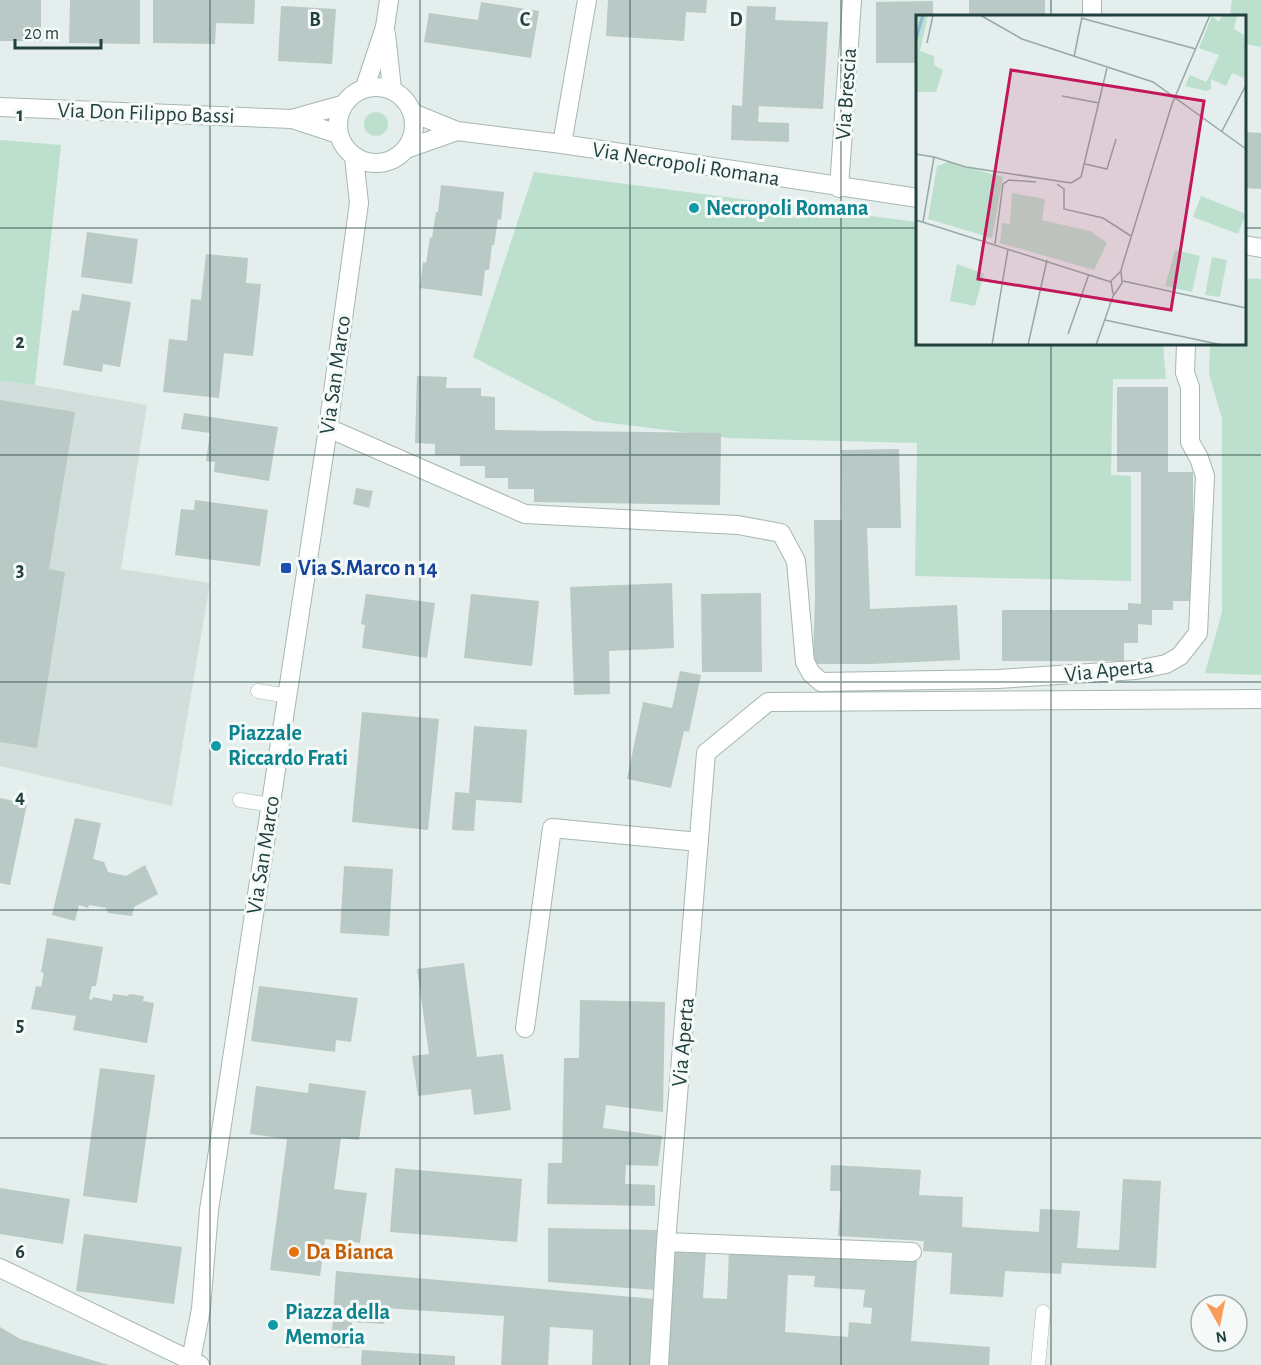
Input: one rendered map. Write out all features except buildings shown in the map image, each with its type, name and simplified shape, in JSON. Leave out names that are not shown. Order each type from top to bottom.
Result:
[{"type":"street","points":[[365,87],[385,27],[389,0]]},
{"type":"street","name":"Via Necropoli Romana","points":[[562,144],[587,0]]},
{"type":"street","name":"Via Brescia","points":[[839,188],[852,0]]},
{"type":"street","points":[[385,27],[392,89]]},
{"type":"street","points":[[338,134],[338,118],[342,105],[349,96],[365,87],[380,86],[392,89],[406,100],[413,113],[415,124],[413,136],[406,149],[394,159],[378,163],[366,162],[354,157]]},
{"type":"street","name":"Via Don Filippo Bassi","points":[[292,119],[342,105]]},
{"type":"street","name":"Via Don Filippo Bassi","points":[[0,107],[292,119],[338,134]]},
{"type":"street","name":"Via Necropoli Romana","points":[[413,113],[457,131],[562,144],[839,188],[916,198]]},
{"type":"street","name":"Via Necropoli Romana","points":[[406,149],[457,131]]},
{"type":"street","name":"Via San Marco","points":[[194,1364],[209,1210],[328,429],[358,203],[354,157],[344,147],[338,134]]},
{"type":"street","name":"Via San Marco","points":[[358,203],[378,163]]},
{"type":"street","points":[[1246,245],[1261,248]]},
{"type":"street","name":"Via Aperta","points":[[328,429],[525,514],[738,525],[781,533],[796,561],[804,662],[821,682],[998,679],[1136,670],[1166,664],[1180,656],[1198,633],[1204,476],[1199,458],[1190,442],[1190,387],[1185,373],[1186,345]]},
{"type":"street","name":"Via Aperta","points":[[659,1365],[666,1242],[705,753],[768,702],[1261,699]]},
{"type":"street","points":[[525,1028],[552,828],[699,842]]},
{"type":"street","points":[[666,1242],[912,1252]]},
{"type":"street","points":[[0,1268],[194,1364]]},
{"type":"lane","points":[[258,692],[288,696]]},
{"type":"lane","points":[[240,800],[271,805]]},
{"type":"lane","points":[[1038,1365],[1043,1312]]},
{"type":"shaded area","points":[[0,381],[147,405],[121,569],[210,583],[172,806],[0,766]]},
{"type":"green space","points":[[1232,0],[1261,0],[1261,47],[1246,44],[1246,15],[1230,15]]},
{"type":"green space","points":[[376,112],[384,116],[388,124],[384,132],[376,136],[368,132],[364,124],[368,116]]},
{"type":"green space","points":[[0,140],[61,145],[35,385],[0,381]]},
{"type":"green space","points":[[534,172],[916,222],[916,345],[1163,345],[1166,379],[1113,379],[1111,475],[1131,476],[1131,581],[915,576],[917,443],[729,438],[595,421],[473,357]]},
{"type":"green space","points":[[1246,278],[1261,279],[1261,675],[1205,673],[1222,612],[1222,419],[1209,374],[1210,345],[1246,345]]},
{"type":"place","name":"Necropoli Romana","points":[[694,208]]},
{"type":"place","name":"Via S.Marco n 14","points":[[286,568]]},
{"type":"place","name":"Piazzale Riccardo Frati","points":[[216,746]]},
{"type":"place","name":"Da Bianca","points":[[294,1252]]},
{"type":"place","name":"Piazza della Memoria","points":[[273,1325]]}]
